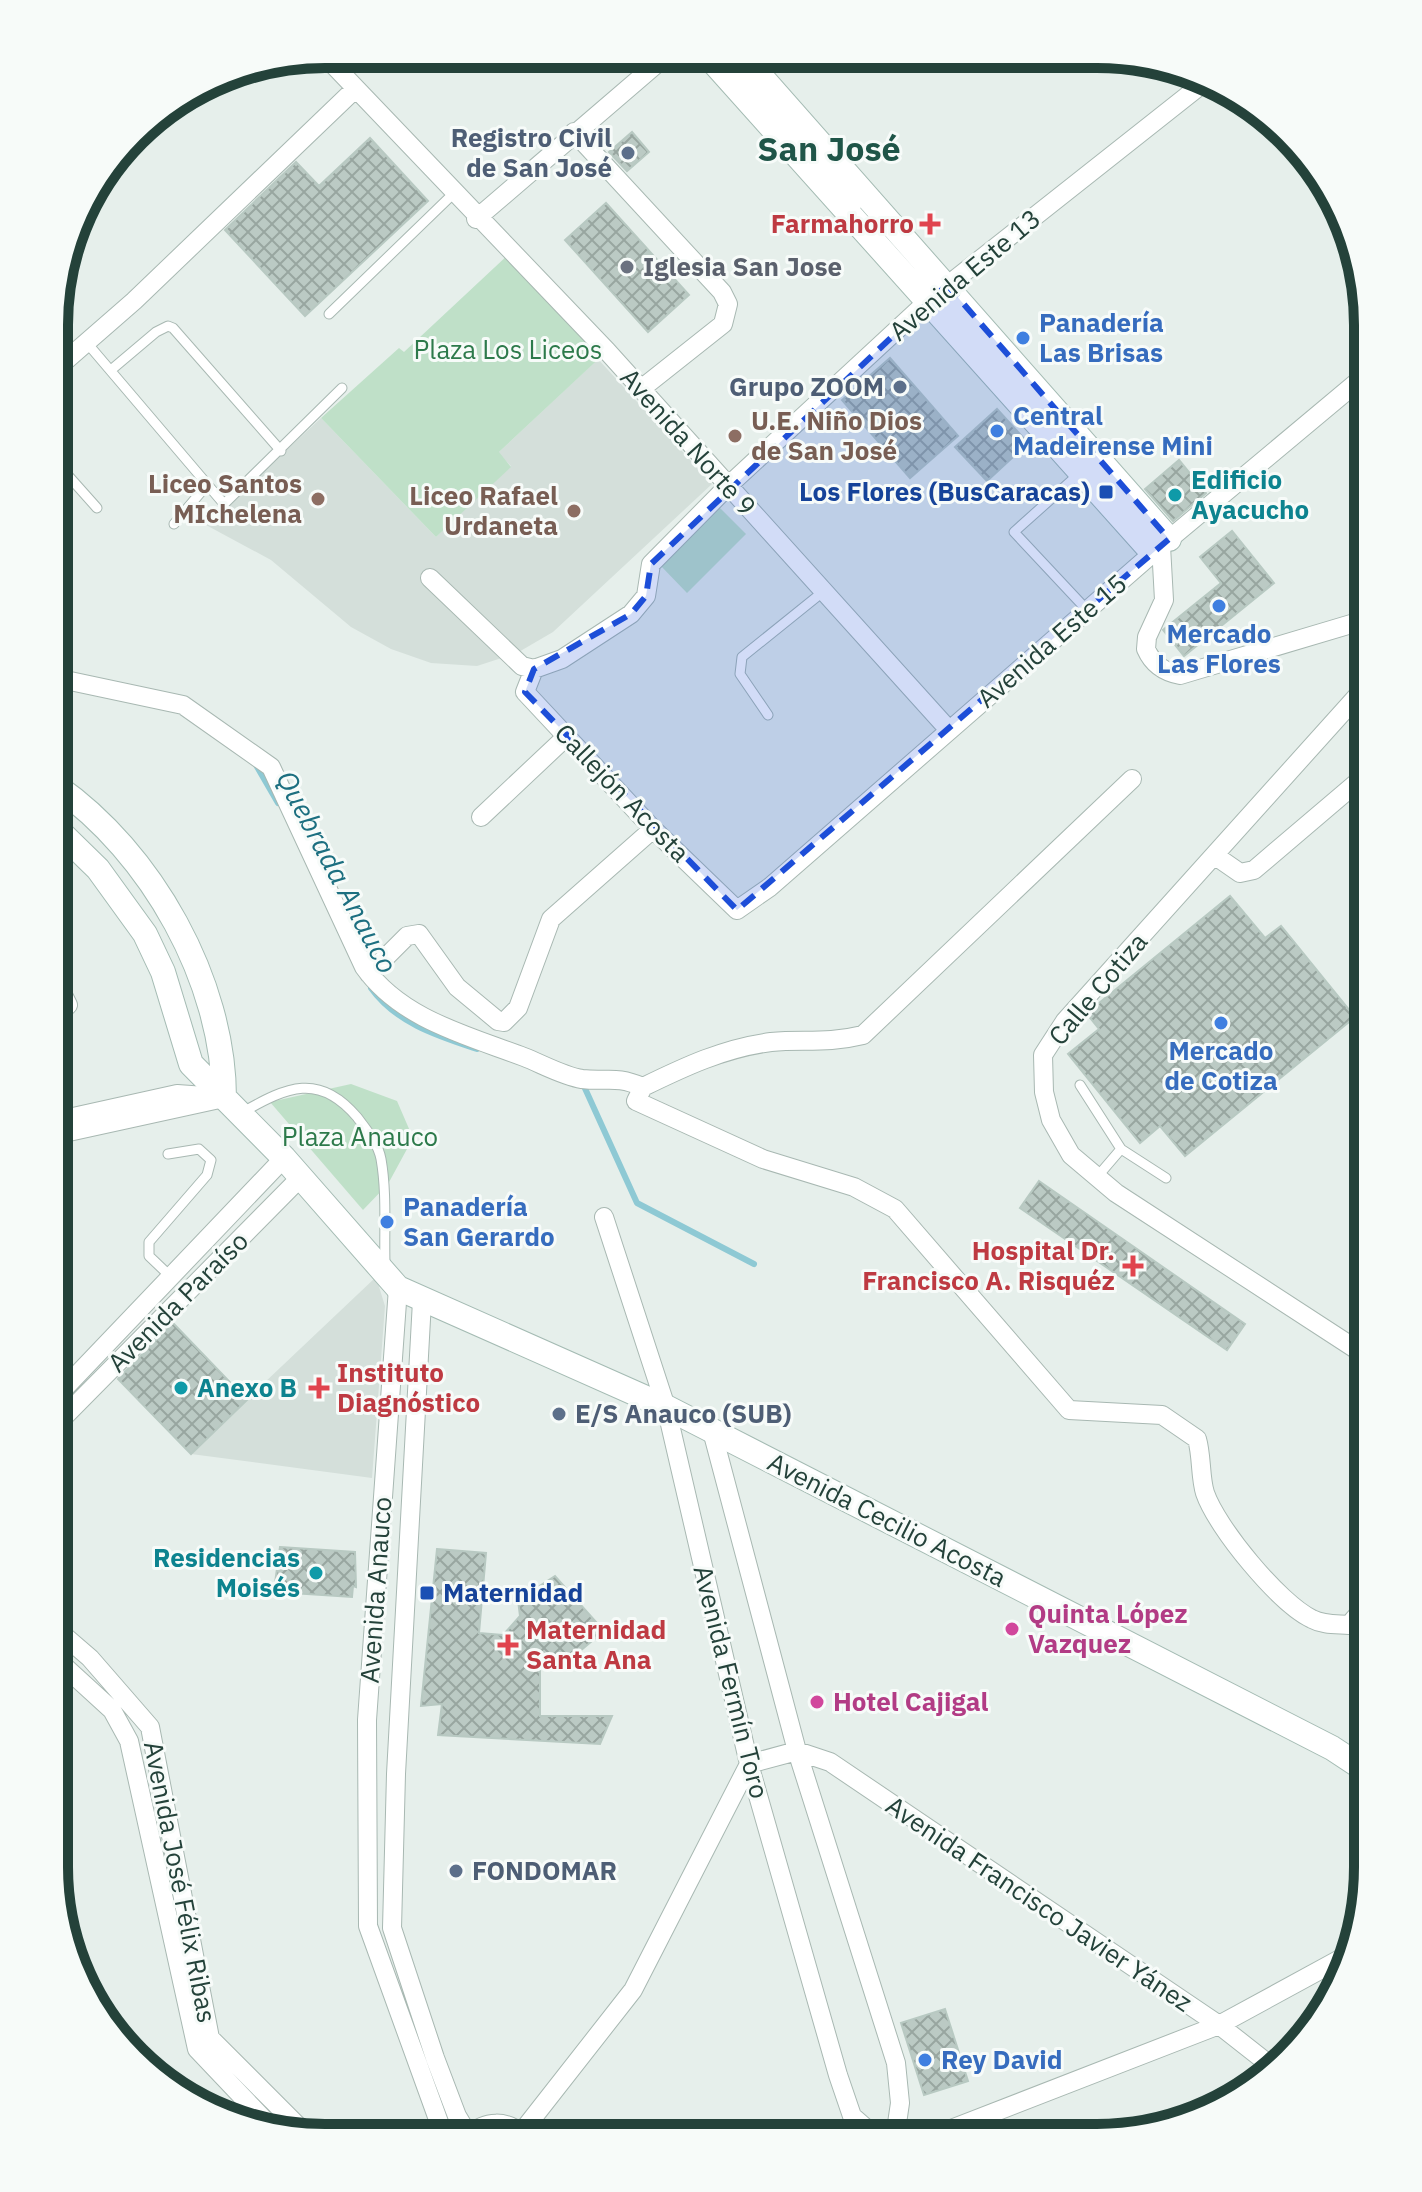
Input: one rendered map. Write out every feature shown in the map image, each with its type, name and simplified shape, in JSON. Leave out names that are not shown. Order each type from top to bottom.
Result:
[{"type":"main road","points":[[720,68],[938,293],[1161,546]]},
{"type":"main road","points":[[753,68],[1085,468],[1161,546]]},
{"type":"main road","points":[[68,797],[123,847],[174,918],[194,960],[224,1058],[232,1106]]},
{"type":"main road","points":[[68,843],[98,869],[145,934],[163,972],[191,1064],[284,1158],[392,1281]]},
{"type":"main road","name":"Avenida Cecilio Acosta","points":[[392,1281],[422,1301],[666,1407],[1332,1748],[1353,1762]]},
{"type":"street","name":"Avenida Norte 9","points":[[336,68],[476,219],[641,389],[949,730]]},
{"type":"street","points":[[476,219],[651,68]]},
{"type":"street","points":[[68,359],[355,89]]},
{"type":"street","name":"Avenida Este 13","points":[[534,669],[562,659],[631,614],[646,596],[651,564],[728,486],[938,293],[1196,89]]},
{"type":"street","points":[[574,132],[722,292],[728,304],[723,324],[641,389]]},
{"type":"street","name":"Avenida Este 15","points":[[737,910],[770,887],[1161,546],[1354,385]]},
{"type":"street","points":[[1161,546],[1164,600],[1147,637],[1146,649],[1159,668],[1169,673],[1180,675],[1354,623]]},
{"type":"street","points":[[430,578],[493,641],[522,666],[534,669]]},
{"type":"street","name":"Callejón Acosta","points":[[534,669],[525,692],[653,829],[737,910]]},
{"type":"street","points":[[68,681],[183,705],[271,767],[369,974],[395,1001],[439,1024],[581,1079],[620,1078],[643,1087]]},
{"type":"street","name":"Calle Cotiza","points":[[1353,1348],[1232,1271],[1097,1177],[1071,1155],[1051,1120],[1044,1092],[1043,1055],[1065,1021],[1354,700]]},
{"type":"street","points":[[481,817],[567,736]]},
{"type":"street","points":[[1132,779],[863,1035],[829,1043],[774,1042],[730,1049],[643,1087],[636,1101],[663,1116],[763,1159],[854,1187],[895,1209],[1069,1410],[1162,1415],[1197,1439],[1203,1462],[1204,1490],[1226,1534],[1312,1619],[1349,1625],[1353,1620]]},
{"type":"street","points":[[1214,855],[1240,873],[1254,870],[1354,785]]},
{"type":"street","points":[[369,974],[407,936],[419,934],[457,987],[498,1021],[504,1022],[518,1008],[551,919],[653,829]]},
{"type":"street","points":[[68,1118],[177,1094],[232,1106]]},
{"type":"street","points":[[68,1133],[232,1106]]},
{"type":"street","name":"Avenida Paraíso","points":[[68,1384],[284,1158]]},
{"type":"street","name":"Avenida Paraíso","points":[[68,1413],[300,1178]]},
{"type":"street","name":"Avenida Fermín Toro","points":[[604,1217],[666,1407],[749,1764],[838,2075],[852,2116],[861,2124]]},
{"type":"street","name":"Avenida Anauco","points":[[392,1281],[367,1720],[368,1926],[440,2124]]},
{"type":"street","name":"Avenida Anauco","points":[[422,1301],[398,1721],[392,1928],[441,2072],[463,2124]]},
{"type":"street","name":"Avenida Fermín Toro","points":[[712,1431],[797,1751],[896,2063],[900,2103],[897,2124]]},
{"type":"street","name":"Avenida José Félix Ribas","points":[[68,1639],[90,1658],[150,1727],[210,2038],[294,2122]]},
{"type":"street","name":"Avenida José Félix Ribas","points":[[68,1670],[112,1710],[129,1741],[197,2049],[260,2115]]},
{"type":"street","points":[[367,1720],[398,1721]]},
{"type":"street","points":[[530,2124],[633,1990],[749,1764],[797,1751]]},
{"type":"street","name":"Avenida Francisco Javier Yánez","points":[[797,1751],[830,1762],[1219,2025],[1265,2061]]},
{"type":"street","points":[[964,2124],[1219,2025],[1335,1962]]},
{"type":"lane","points":[[735,68],[938,293]]},
{"type":"lane","points":[[329,314],[453,194]]},
{"type":"lane","points":[[111,370],[156,332],[168,326],[173,328],[281,451]]},
{"type":"lane","points":[[87,343],[224,504],[342,388]]},
{"type":"lane","points":[[1085,468],[1014,532],[1087,610]]},
{"type":"lane","points":[[68,475],[97,508]]},
{"type":"lane","points":[[174,524],[206,486]]},
{"type":"lane","points":[[768,715],[740,674],[742,657],[824,591]]},
{"type":"lane","points":[[1080,1085],[1121,1149],[1166,1178]]},
{"type":"lane","points":[[232,1106],[280,1091],[318,1087],[344,1102],[368,1131],[381,1156],[392,1281]]},
{"type":"lane","points":[[168,1154],[199,1149],[211,1160],[207,1175],[149,1242],[149,1256],[171,1277]]},
{"type":"lane","points":[[1097,1177],[1121,1149]]},
{"type":"highlighted area","points":[[947,285],[1169,539],[737,910],[525,692],[534,669],[631,614],[646,596],[651,564]]},
{"type":"shaded area","name":"Liceo Rafael Urdaneta","points":[[598,359],[712,484],[553,632],[517,653],[477,666],[431,663],[391,649],[351,627],[271,560],[206,525],[321,418],[436,537],[511,466],[498,453]]},
{"type":"shaded area","name":"Instituto Diagnóstico","points":[[376,1277],[385,1306],[372,1478],[191,1454],[116,1376],[172,1322],[247,1399]]},
{"type":"green space","name":"Plaza Los Liceos","points":[[510,253],[607,351],[499,452],[511,467],[436,537],[321,418],[399,348],[404,352]]},
{"type":"green space","points":[[719,507],[746,534],[687,593],[660,565]]},
{"type":"green space","name":"Plaza Anauco","points":[[351,1084],[397,1101],[413,1138],[388,1184],[363,1210],[270,1102]]},
{"type":"building","name":"Registro Civil de San José","points":[[632,132],[649,152],[627,171],[609,152]]},
{"type":"building","points":[[370,138],[428,201],[305,316],[225,230],[296,162],[319,186]]},
{"type":"building","name":"Iglesia San Jose","points":[[606,203],[689,295],[648,332],[565,240]]},
{"type":"building","points":[[890,358],[958,436],[910,478],[842,400]]},
{"type":"building","points":[[997,409],[1028,443],[987,481],[955,447]]},
{"type":"building","name":"Edificio Ayacucho","points":[[1179,460],[1206,493],[1173,521],[1145,489]]},
{"type":"building","name":"Mercado Las Flores","points":[[1232,531],[1274,583],[1184,656],[1163,630],[1221,583],[1200,557]]},
{"type":"building","name":"Mercado de Cotiza","points":[[1230,896],[1265,938],[1281,926],[1354,1018],[1185,1156],[1160,1126],[1140,1143],[1068,1054],[1099,1029],[1087,1014]]},
{"type":"building","name":"Hospital Dr. Francisco A. Risquéz","points":[[1039,1181],[1245,1324],[1227,1350],[1020,1208]]},
{"type":"building","name":"Anexo B","points":[[173,1323],[247,1400],[191,1454],[118,1379]]},
{"type":"building","name":"Residencias Moisés","points":[[280,1547],[355,1552],[356,1587],[353,1586],[352,1597],[277,1592],[275,1583]]},
{"type":"building","name":"Maternidad Santa Ana","points":[[437,1549],[486,1553],[479,1633],[503,1635],[520,1616],[518,1600],[555,1576],[604,1631],[567,1662],[558,1655],[540,1667],[540,1716],[612,1716],[600,1744],[438,1735],[442,1704],[421,1706]]},
{"type":"building","points":[[945,2009],[968,2081],[924,2095],[901,2023]]},
{"type":"waterway","name":"Quebrada Anauco","points":[[256,765],[278,803]]},
{"type":"waterway","name":"Quebrada Anauco","points":[[371,988],[405,1019],[477,1049]]},
{"type":"waterway","name":"Quebrada Anauco","points":[[583,1084],[637,1203],[754,1264]]},
{"type":"place","name":"Registro Civil de San José","points":[[628,153]]},
{"type":"place","name":"Farmahorro","points":[[930,224]]},
{"type":"place","name":"Iglesia San Jose","points":[[627,267]]},
{"type":"place","name":"Panadería Las Brisas","points":[[1023,338]]},
{"type":"place","name":"Grupo ZOOM","points":[[900,387]]},
{"type":"place","name":"Central Madeirense Mini","points":[[997,431]]},
{"type":"place","name":"U.E. Niño Dios de San José","points":[[735,436]]},
{"type":"place","name":"Los Flores (BusCaracas)","points":[[1106,492]]},
{"type":"place","name":"Edificio Ayacucho","points":[[1175,495]]},
{"type":"place","name":"Liceo Santos MIchelena","points":[[318,499]]},
{"type":"place","name":"Liceo Rafael Urdaneta","points":[[574,511]]},
{"type":"place","name":"Mercado Las Flores","points":[[1219,606]]},
{"type":"place","name":"Mercado de Cotiza","points":[[1221,1023]]},
{"type":"place","name":"Panadería San Gerardo","points":[[387,1222]]},
{"type":"place","name":"Hospital Dr. Francisco A. Risquéz","points":[[1133,1266]]},
{"type":"place","name":"Anexo B","points":[[181,1388]]},
{"type":"place","name":"Instituto Diagnóstico","points":[[319,1388]]},
{"type":"place","name":"E/S Anauco (SUB)","points":[[559,1414]]},
{"type":"place","name":"Residencias Moisés","points":[[316,1573]]},
{"type":"place","name":"Maternidad","points":[[427,1593]]},
{"type":"place","name":"Quinta López Vazquez","points":[[1012,1629]]},
{"type":"place","name":"Maternidad Santa Ana","points":[[508,1645]]},
{"type":"place","name":"Hotel Cajigal","points":[[817,1702]]},
{"type":"place","name":"FONDOMAR","points":[[456,1871]]},
{"type":"place","name":"Rey David","points":[[925,2060]]},
{"type":"district","name":"San José","points":[[829,149]]}]
